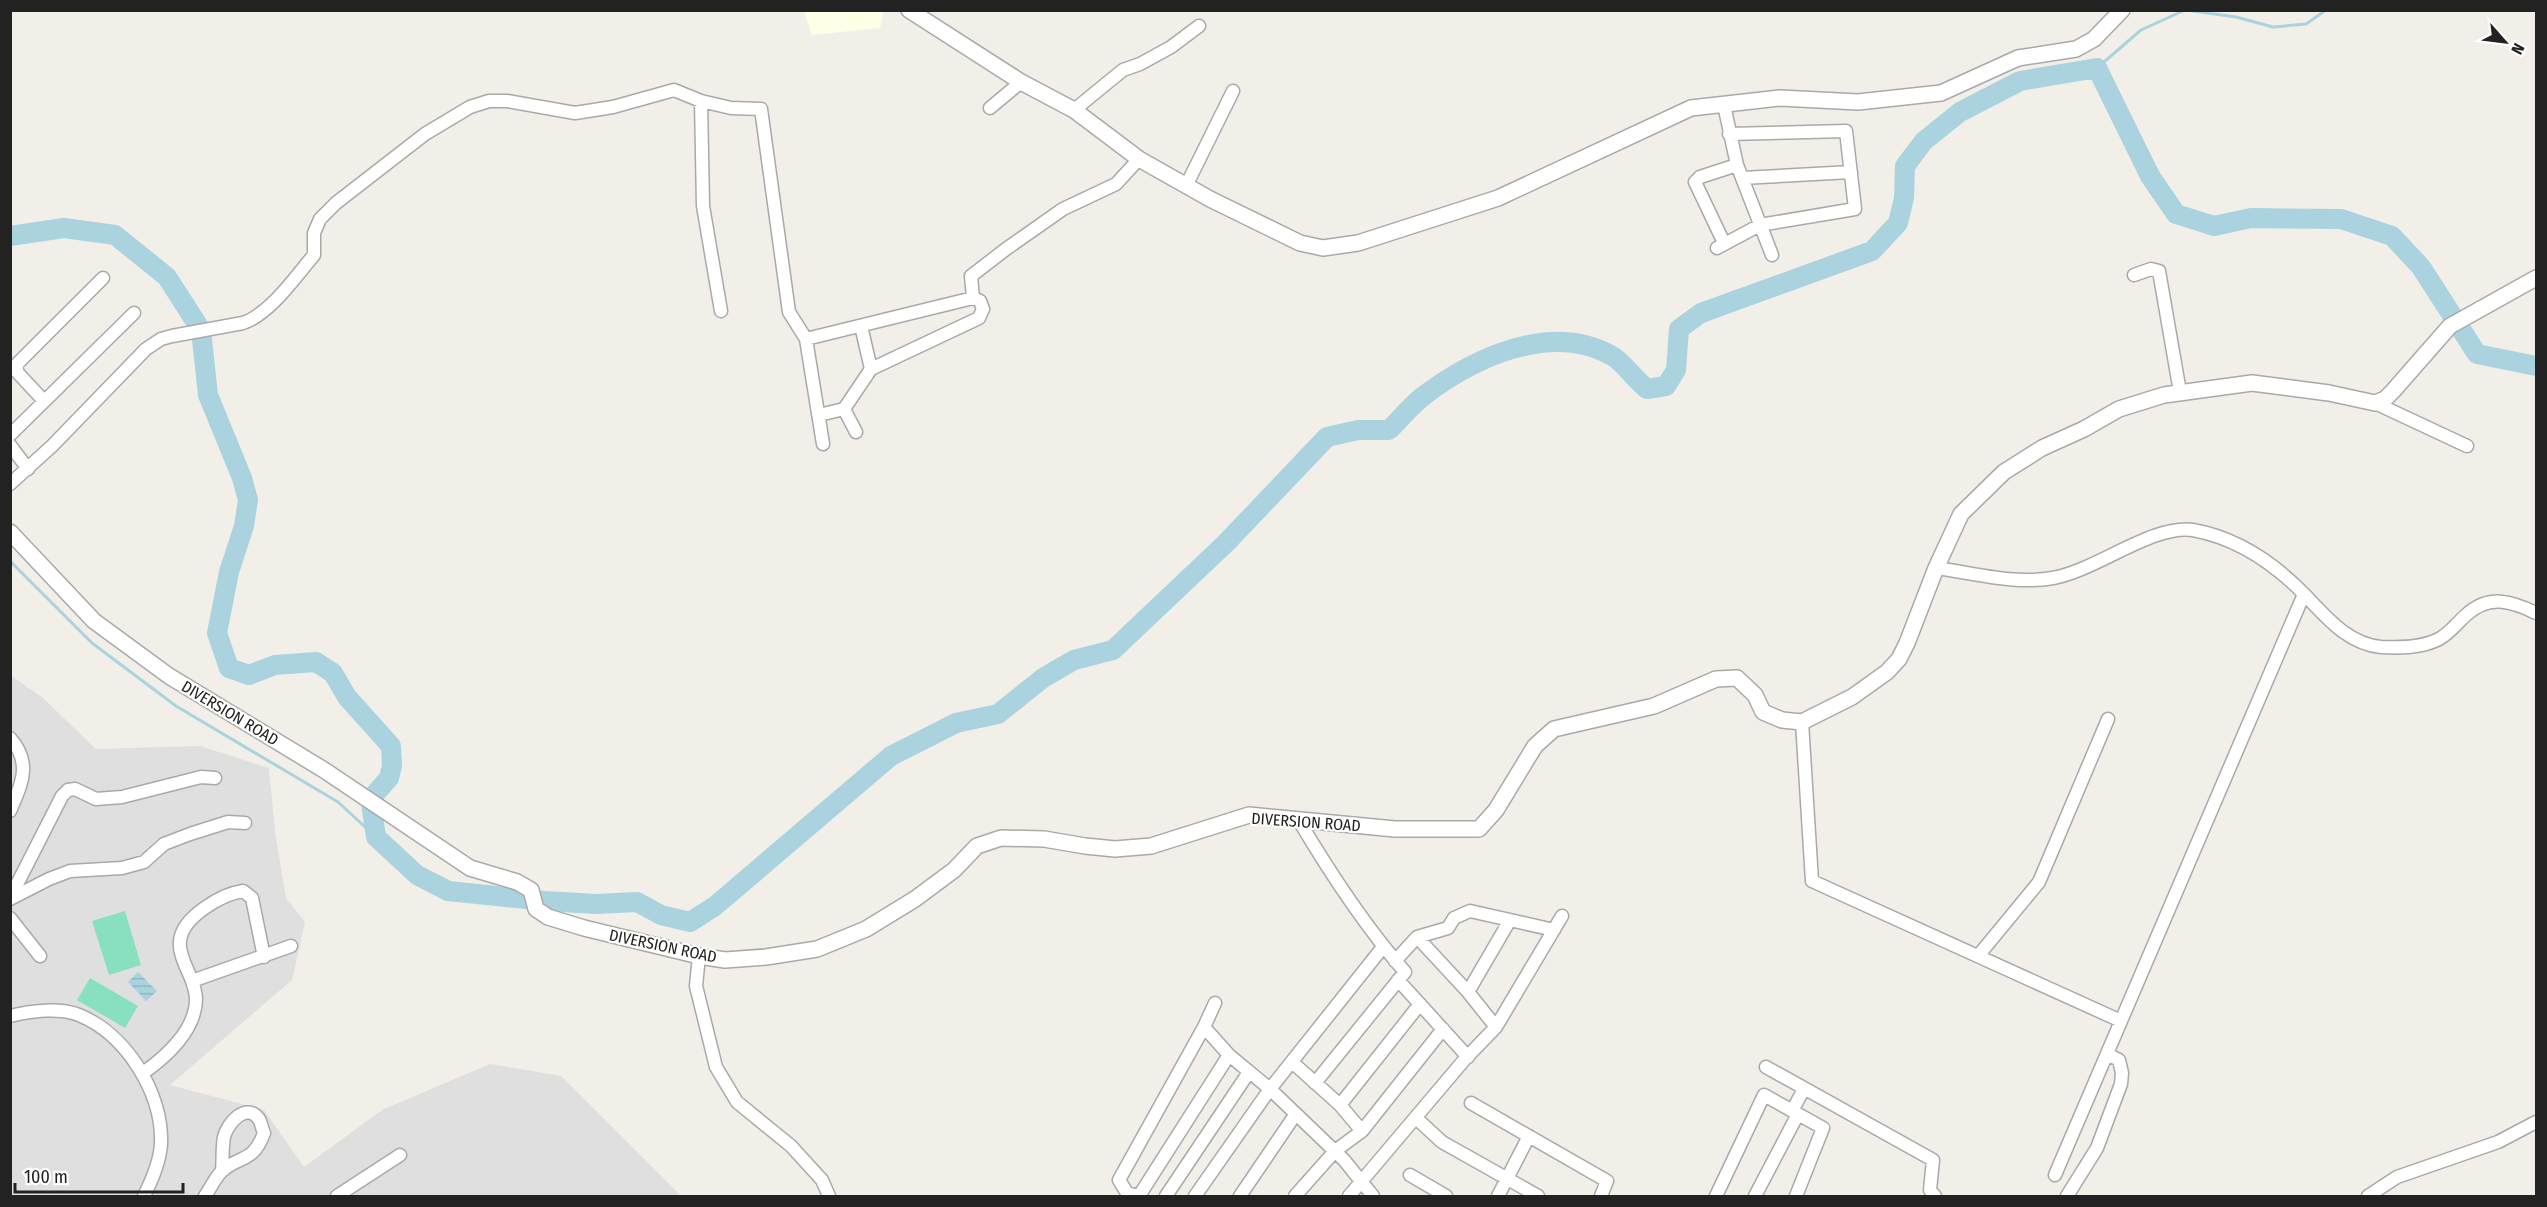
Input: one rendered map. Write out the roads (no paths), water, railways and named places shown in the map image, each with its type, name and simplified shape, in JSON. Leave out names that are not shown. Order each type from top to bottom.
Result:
[{"type":"street","points":[[909,10],[1021,82],[1074,110],[1139,159],[1186,186],[1300,243],[1323,248],[1358,243],[1513,192],[1691,108],[1780,98],[1858,102],[1941,93],[2018,58],[2076,49],[2094,39],[2122,10]]},
{"type":"street","points":[[1074,110],[1123,70],[1140,64],[1171,47],[1199,26]]},
{"type":"street","points":[[990,108],[1021,82]]},
{"type":"street","points":[[10,484],[28,469],[146,349],[160,339],[207,328],[243,323],[252,320],[264,311],[314,255],[314,233],[320,219],[327,212],[390,159],[425,134],[470,107],[489,101],[507,101],[575,113],[613,107],[674,90],[701,101],[731,108],[761,109],[789,312],[806,339],[824,444]]},
{"type":"street","points":[[1186,186],[1233,91]]},
{"type":"street","points":[[701,101],[703,206],[721,310]]},
{"type":"street","points":[[1724,105],[1737,165],[1772,255]]},
{"type":"street","points":[[1729,134],[1846,131],[1856,209],[1760,225],[1721,245],[1695,182],[1700,177],[1737,165]]},
{"type":"street","points":[[972,298],[971,276],[1063,209],[1116,184],[1139,159]]},
{"type":"street","points":[[1742,178],[1851,172]]},
{"type":"street","points":[[2134,275],[2151,269],[2160,271],[2180,392]]},
{"type":"street","points":[[44,400],[17,372],[17,364],[103,278]]},
{"type":"street","points":[[2374,403],[2385,399],[2393,392],[2450,326],[2536,278]]},
{"type":"street","points":[[806,339],[972,298],[980,301],[983,309],[979,318],[871,369],[844,409],[819,415]]},
{"type":"street","points":[[10,435],[134,313]]},
{"type":"street","points":[[861,326],[871,369]]},
{"type":"street","points":[[2121,1021],[1812,881],[1802,722],[1852,697],[1887,672],[1899,659],[1908,643],[1936,568],[1962,514],[2004,472],[2042,448],[2084,429],[2119,409],[2164,395],[2252,383],[2329,393],[2374,403],[2467,446]]},
{"type":"street","points":[[844,409],[856,432]]},
{"type":"street","points":[[10,446],[28,469]]},
{"type":"street","points":[[1936,568],[2022,579],[2054,578],[2091,565],[2164,532],[2179,529],[2216,536],[2258,555],[2304,594],[2335,626],[2361,642],[2379,647],[2423,645],[2439,639],[2476,607],[2489,602],[2499,600],[2514,602],[2536,613]]},
{"type":"street","name":"DIVERSION ROAD","points":[[10,532],[94,621],[169,676],[324,770],[470,868],[517,882],[533,897],[537,909],[548,917],[699,956],[725,960],[766,957],[817,949],[866,929],[915,899],[954,870],[977,846],[1001,838],[1044,838],[1115,849],[1151,846],[1249,815],[1395,829],[1479,829],[1496,810],[1534,746],[1554,729],[1654,706],[1716,679],[1737,678],[1755,695],[1763,712],[1782,720],[1802,722]]},
{"type":"street","points":[[2055,1175],[2304,594]]},
{"type":"street","points":[[1978,956],[2039,882],[2108,719]]},
{"type":"street","points":[[10,738],[24,763],[20,788],[10,811]]},
{"type":"street","points":[[10,898],[62,796],[68,790],[75,789],[96,800],[122,797],[201,777],[215,778]]},
{"type":"street","points":[[1298,819],[1326,865],[1383,947],[1405,972],[1315,1083]]},
{"type":"street","points":[[10,898],[70,871],[122,868],[144,862],[164,844],[228,822],[245,823]]},
{"type":"street","points":[[143,1073],[163,1059],[193,1020],[197,999],[180,940],[186,925],[210,904],[230,893],[243,891],[252,898],[264,957]]},
{"type":"street","points":[[1395,961],[1417,937],[1448,928],[1454,918],[1470,911],[1554,930]]},
{"type":"street","points":[[1349,1197],[1496,1027],[1562,916]]},
{"type":"street","points":[[10,918],[40,956]]},
{"type":"street","points":[[1468,992],[1510,920]]},
{"type":"street","points":[[1417,937],[1468,992],[1496,1027]]},
{"type":"street","points":[[192,981],[291,946]]},
{"type":"street","points":[[1195,1197],[1269,1089],[1383,947]]},
{"type":"street","points":[[699,956],[696,986],[716,1067],[737,1102],[791,1146],[822,1180],[829,1197]]},
{"type":"street","points":[[1398,980],[1468,1057]]},
{"type":"street","points":[[1215,1002],[1204,1027],[1119,1180],[1127,1193],[1139,1197],[1229,1055]]},
{"type":"street","points":[[1340,1105],[1420,1004]]},
{"type":"street","points":[[10,1016],[46,1011],[78,1014],[107,1032],[127,1052],[143,1073],[150,1087],[161,1144],[154,1177],[144,1197]]},
{"type":"street","points":[[1204,1027],[1229,1055],[1335,1151],[1373,1197]]},
{"type":"street","points":[[1295,1197],[1335,1151],[1362,1131],[1443,1029]]},
{"type":"street","points":[[2067,1197],[2097,1148],[2121,1084],[2122,1072],[2119,1060],[2107,1053]]},
{"type":"street","points":[[1292,1062],[1340,1105],[1362,1131]]},
{"type":"street","points":[[1766,1067],[1933,1160],[1930,1190],[1935,1197]]},
{"type":"street","points":[[1166,1197],[1249,1072]]},
{"type":"street","points":[[1755,1197],[1804,1089]]},
{"type":"street","points":[[1716,1197],[1764,1095],[1822,1128],[1796,1197]]},
{"type":"street","points":[[1471,1103],[1607,1181],[1601,1197]]},
{"type":"street","points":[[205,1197],[222,1171],[224,1137],[231,1121],[238,1115],[246,1113],[254,1115],[259,1119],[264,1133],[257,1149],[244,1160],[222,1171]]},
{"type":"street","points":[[1240,1197],[1295,1115]]},
{"type":"street","points":[[1416,1118],[1442,1142],[1538,1197]]},
{"type":"street","points":[[2368,1197],[2397,1177],[2498,1142],[2536,1122]]},
{"type":"street","points":[[1498,1197],[1529,1136]]},
{"type":"street","points":[[337,1197],[400,1155]]},
{"type":"street","points":[[1410,1175],[1446,1197]]},
{"type":"water","points":[[138,972],[157,991],[146,1001],[128,982]]},
{"type":"waterway","points":[[2097,68],[2141,30],[2185,10]]},
{"type":"waterway","points":[[2186,10],[2236,17],[2273,27],[2306,24],[2326,10]]},
{"type":"waterway","points":[[371,803],[376,837],[417,875],[448,891],[596,904],[637,902],[661,915],[690,922],[715,906],[891,756],[956,723],[998,714],[1043,678],[1074,660],[1113,650],[1226,543],[1327,437],[1358,430],[1389,430],[1422,397],[1465,369],[1514,348],[1539,343],[1565,342],[1590,346],[1617,359],[1647,389],[1666,386],[1676,370],[1679,329],[1701,313],[1872,251],[1898,223],[1904,198],[1905,166],[1924,141],[1960,112],[2020,81],[2097,68],[2150,176],[2176,214],[2214,226],[2251,218],[2341,219],[2392,236],[2421,267],[2477,354],[2536,366]]},
{"type":"waterway","points":[[10,236],[64,228],[115,235],[167,277],[201,330],[208,395],[242,478],[248,500],[244,526],[229,572],[217,633],[229,668],[249,675],[275,665],[316,662],[333,673],[347,697],[391,746],[392,766],[389,778],[374,795]]},
{"type":"waterway","points":[[10,561],[92,643],[176,706],[338,802],[376,837]]}]
